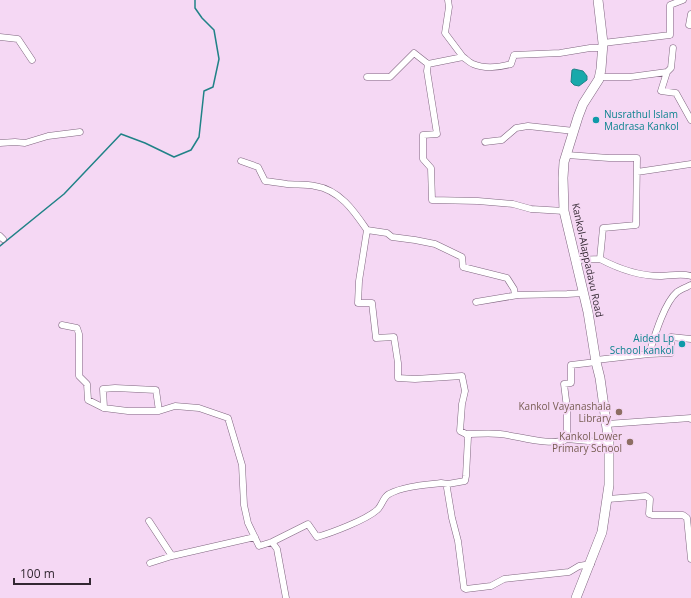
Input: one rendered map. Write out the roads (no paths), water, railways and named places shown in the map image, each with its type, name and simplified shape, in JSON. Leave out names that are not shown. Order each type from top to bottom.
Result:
[{"type":"main road","name":"Kankol-Alappadavu Road","points":[[576,598],[591,564],[602,532],[609,485],[609,442],[607,424],[584,293],[564,210],[563,178],[567,155],[583,104],[599,77],[603,45],[598,0]]},
{"type":"street","points":[[448,0],[450,8],[445,33],[463,57],[473,64],[489,67],[511,64],[514,55],[560,53],[670,35],[670,4],[683,0]]},
{"type":"street","points":[[691,14],[691,25]]},
{"type":"street","points":[[0,37],[18,39],[32,60]]},
{"type":"street","points":[[673,48],[671,68],[667,72],[661,91],[676,93],[691,120]]},
{"type":"street","points":[[367,77],[390,77],[414,53],[428,64],[463,57]]},
{"type":"street","points":[[428,64],[427,71],[437,134],[423,135],[423,159],[432,168],[432,200],[478,201],[513,204],[531,209],[564,210]]},
{"type":"street","points":[[599,77],[630,78],[667,72]]},
{"type":"street","points":[[485,142],[502,140],[516,128],[528,126],[574,131]]},
{"type":"street","points":[[0,142],[25,143],[48,136],[80,132]]},
{"type":"street","points":[[567,155],[637,158],[636,225],[603,228],[600,259]]},
{"type":"street","points":[[241,161],[258,167],[266,181],[315,186],[331,191],[342,199],[356,213],[367,230],[360,275],[358,303],[372,303],[376,338],[394,337],[398,363],[398,378],[415,379],[462,376],[465,391],[462,404],[460,431],[466,434],[499,434],[552,442],[567,439],[609,442]]},
{"type":"street","points":[[637,172],[691,164]]},
{"type":"street","points":[[367,230],[387,233],[392,237],[435,244],[462,257],[462,267],[506,278],[514,289],[515,296]]},
{"type":"street","points":[[576,260],[600,259],[616,268],[639,275],[660,276],[686,274],[691,276]]},
{"type":"street","points":[[649,354],[654,337],[669,302],[677,292],[691,285]]},
{"type":"street","points":[[476,302],[515,296],[584,293]]},
{"type":"street","points":[[62,325],[77,328],[79,334],[79,376],[87,384],[88,400],[104,408],[128,411],[159,411],[175,406],[199,408],[228,418],[242,465],[244,505],[248,523],[259,546],[272,542],[308,524],[317,537],[346,526],[376,511],[381,506],[387,495],[394,491],[441,483],[448,484],[465,481],[468,437],[466,434]]},
{"type":"street","points":[[567,439],[567,408],[564,384],[571,383],[571,365],[649,354],[670,353],[671,337],[691,339]]},
{"type":"street","points":[[104,408],[103,389],[156,390],[159,411]]},
{"type":"street","points":[[607,424],[691,418],[691,412]]},
{"type":"street","points":[[448,484],[447,494],[458,541],[464,588],[491,586],[504,579],[569,572],[579,566],[591,564]]},
{"type":"street","points":[[608,499],[646,496],[649,498],[650,514],[683,515],[687,518],[691,559]]},
{"type":"street","points":[[149,521],[172,556]]},
{"type":"street","points":[[150,563],[172,556],[255,537]]},
{"type":"street","points":[[272,542],[277,549],[286,598]]},
{"type":"waterway","points":[[0,246],[64,194],[121,134],[145,143],[174,157],[191,150],[199,137],[204,91],[213,87],[219,59],[214,30],[202,18],[195,8],[195,0]]},
{"type":"place","name":"Nusrathul Islam Madrasa Kankol","points":[[596,120]]},
{"type":"place","name":"Aided Lp School kankol","points":[[682,344]]},
{"type":"place","name":"Kankol Vayanashala Library","points":[[619,412]]},
{"type":"place","name":"Kankol Lower Primary School","points":[[630,442]]}]
